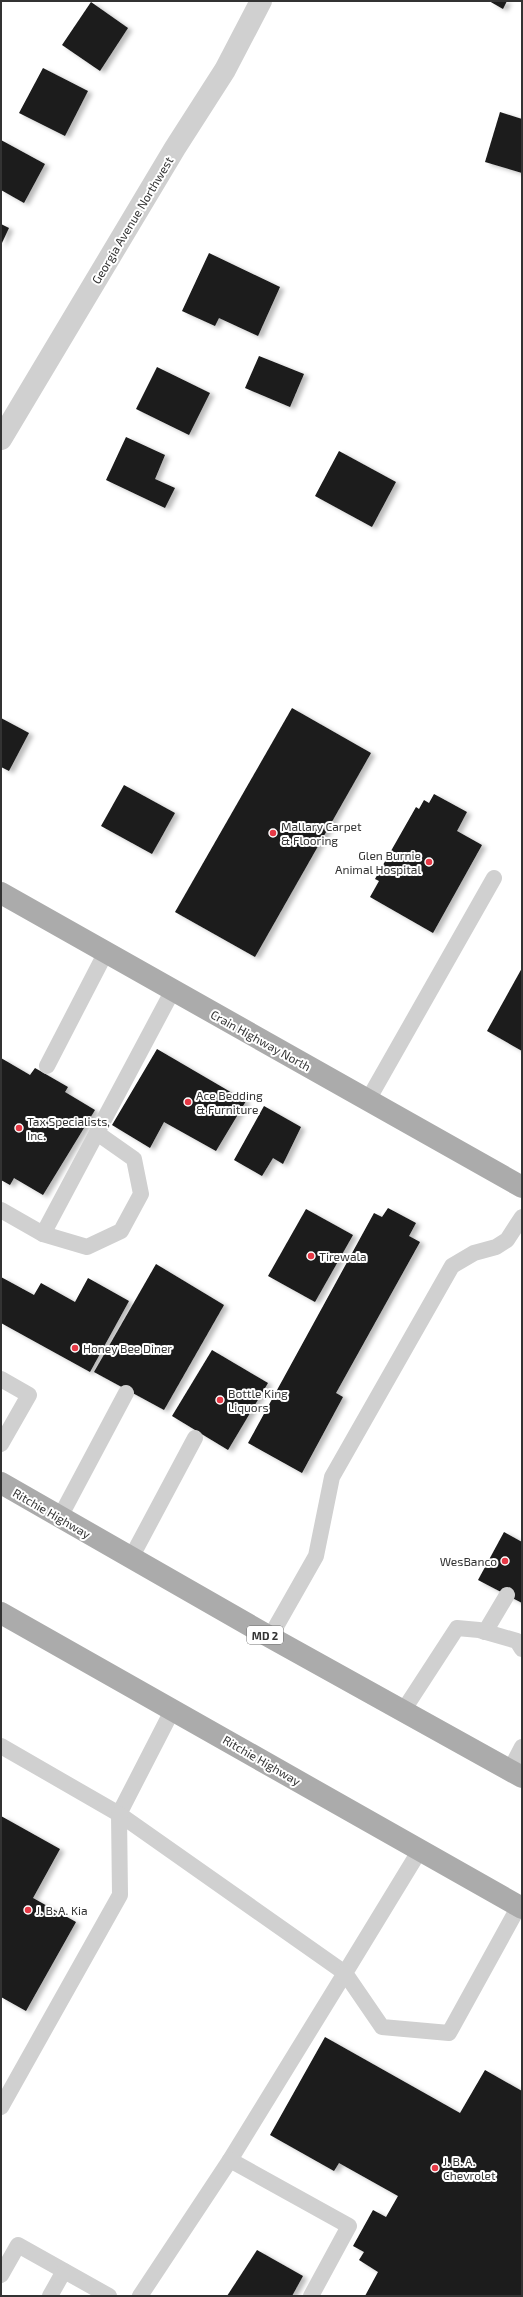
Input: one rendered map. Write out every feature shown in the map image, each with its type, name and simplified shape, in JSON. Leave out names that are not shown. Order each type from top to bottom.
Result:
[{"type":"main road","name":"Crain Highway North","points":[[1,892],[522,1187]]},
{"type":"main road","name":"Ritchie Highway","points":[[1,1484],[270,1637],[516,1774]]},
{"type":"main road","name":"Ritchie Highway","points":[[1,1613],[173,1709],[520,1907]]},
{"type":"street","name":"Georgia Avenue Northwest","points":[[1,439],[171,155],[224,70],[262,1]]},
{"type":"lane","points":[[368,1100],[494,878]]},
{"type":"lane","points":[[47,1066],[106,952]]},
{"type":"lane","points":[[43,1234],[173,990]]},
{"type":"lane","points":[[1,1210],[43,1234],[87,1247],[121,1232],[141,1194],[134,1159],[97,1133]]},
{"type":"lane","points":[[270,1637],[316,1556],[332,1477],[452,1266],[474,1253],[496,1247],[507,1240],[522,1217]]},
{"type":"lane","points":[[1,1379],[29,1395],[1,1444]]},
{"type":"lane","points":[[60,1518],[126,1393]]},
{"type":"lane","points":[[132,1558],[195,1438]]},
{"type":"lane","points":[[485,1632],[506,1595]]},
{"type":"lane","points":[[403,1711],[457,1628],[485,1632],[517,1641],[522,1649]]},
{"type":"lane","points":[[1,2107],[120,1895],[119,1814],[173,1709]]},
{"type":"lane","points":[[1,1746],[119,1814],[345,1973],[382,2028],[449,2033],[520,1907]]},
{"type":"lane","points":[[516,1774],[522,1746]]},
{"type":"lane","points":[[140,2296],[230,2160],[420,1850]]},
{"type":"lane","points":[[230,2160],[349,2226],[311,2296]]},
{"type":"lane","points":[[1,2275],[18,2245],[109,2296]]},
{"type":"lane","points":[[50,2296],[64,2271]]},
{"type":"building","points":[[489,1],[507,1],[503,9]]},
{"type":"building","points":[[91,2],[128,28],[100,71],[62,45]]},
{"type":"building","points":[[43,68],[88,91],[65,136],[19,113]]},
{"type":"building","points":[[500,112],[522,119],[522,173],[485,162]]},
{"type":"building","points":[[1,140],[45,164],[24,203],[1,190]]},
{"type":"building","points":[[1,224],[9,228],[1,245]]},
{"type":"building","points":[[209,253],[280,287],[258,336],[219,318],[215,326],[182,311]]},
{"type":"building","points":[[259,356],[304,374],[290,407],[245,388]]},
{"type":"building","points":[[157,367],[210,393],[189,435],[136,409]]},
{"type":"building","points":[[126,437],[165,455],[155,479],[175,488],[165,508],[106,480]]},
{"type":"building","points":[[339,451],[396,482],[372,527],[315,496]]},
{"type":"building","name":"Mallary Carpet & Flooring","points":[[292,708],[371,753],[255,957],[175,912]]},
{"type":"building","points":[[1,718],[29,733],[9,771],[1,767]]},
{"type":"building","points":[[124,785],[175,813],[152,854],[101,826]]},
{"type":"building","name":"Glen Burnie Animal Hospital","points":[[434,794],[467,812],[457,831],[482,845],[433,933],[370,897],[379,881],[375,879],[416,807],[419,809],[424,800],[429,803]]},
{"type":"building","points":[[522,968],[522,1051],[487,1031]]},
{"type":"building","points":[[157,1049],[246,1101],[216,1151],[164,1122],[150,1148],[112,1125]]},
{"type":"building","points":[[1,1058],[30,1075],[35,1068],[68,1087],[65,1092],[95,1110],[43,1195],[14,1178],[10,1185],[1,1180]]},
{"type":"building","points":[[264,1106],[301,1127],[283,1164],[273,1158],[262,1176],[234,1160]]},
{"type":"building","points":[[388,1208],[416,1223],[409,1236],[420,1242],[336,1393],[343,1397],[302,1473],[248,1443],[374,1213],[382,1217]]},
{"type":"building","name":"Tirewala","points":[[306,1209],[353,1235],[315,1302],[268,1276]]},
{"type":"building","points":[[156,1264],[224,1305],[164,1410],[94,1372]]},
{"type":"building","name":"Honey Bee Diner","points":[[1,1277],[34,1295],[41,1283],[75,1302],[88,1278],[129,1301],[90,1372],[1,1323]]},
{"type":"building","name":"Bottle King Liquors","points":[[212,1350],[268,1383],[228,1450],[172,1416]]},
{"type":"building","name":"WesBanco","points":[[504,1532],[522,1542],[522,1603],[478,1580]]},
{"type":"building","name":"J. B. A. Kia","points":[[1,1816],[60,1849],[33,1898],[76,1922],[26,2011],[1,1997]]},
{"type":"building","name":"J. B. A. Chevrolet","points":[[325,2037],[460,2113],[485,2070],[522,2091],[522,2296],[365,2296],[378,2272],[359,2260],[364,2252],[353,2246],[373,2210],[386,2217],[398,2196],[339,2163],[334,2171],[270,2135]]},
{"type":"building","points":[[257,2250],[303,2276],[292,2296],[227,2296]]},
{"type":"place","name":"Mallary Carpet & Flooring","points":[[273,833]]},
{"type":"place","name":"Glen Burnie Animal Hospital","points":[[429,862]]},
{"type":"place","name":"Ace Bedding & Furniture","points":[[188,1102]]},
{"type":"place","name":"Tax Specialists, Inc.","points":[[19,1128]]},
{"type":"place","name":"Tirewala","points":[[311,1256]]},
{"type":"place","name":"Honey Bee Diner","points":[[75,1348]]},
{"type":"place","name":"Bottle King Liquors","points":[[220,1400]]},
{"type":"place","name":"WesBanco","points":[[505,1561]]},
{"type":"place","name":"J. B. A. Kia","points":[[28,1910]]},
{"type":"place","name":"J. B. A. Chevrolet","points":[[435,2168]]}]
